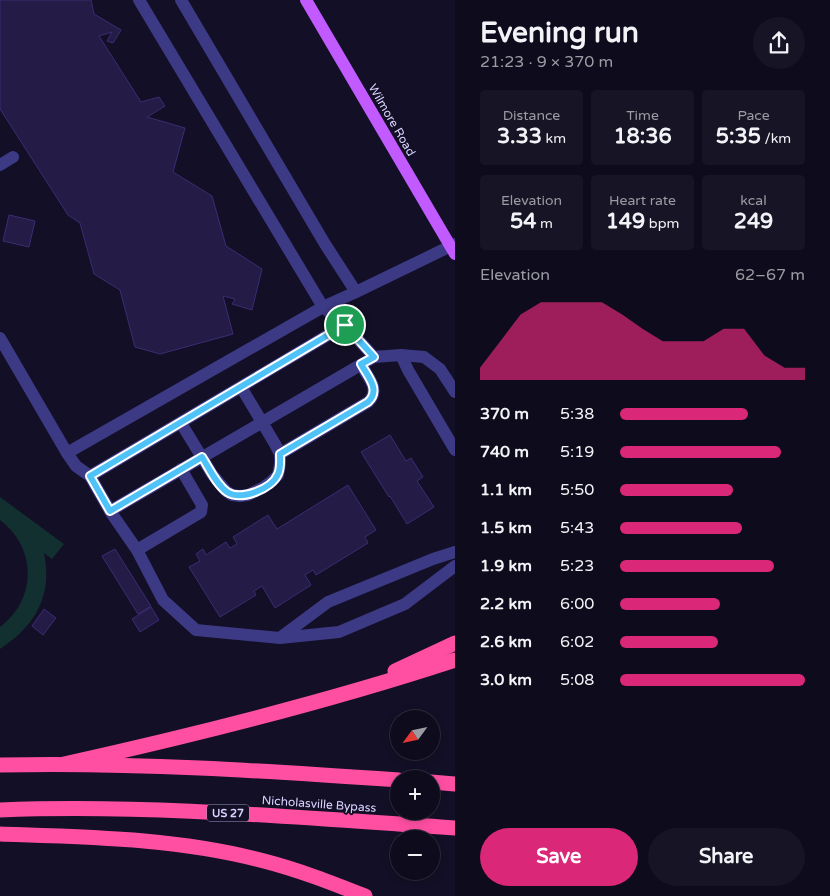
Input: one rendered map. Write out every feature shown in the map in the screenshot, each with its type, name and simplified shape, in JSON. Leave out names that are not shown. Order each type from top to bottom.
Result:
[{"type":"highway","points":[[350,692],[455,643]]},
{"type":"highway","points":[[64,764],[266,715],[455,660]]},
{"type":"highway","points":[[0,765],[171,766],[390,779]]},
{"type":"highway","points":[[440,783],[455,784]]},
{"type":"highway","name":"Nicholasville Bypass","points":[[0,810],[151,810],[455,828]]},
{"type":"highway","points":[[0,834],[113,838],[190,846],[263,860],[299,871],[365,896]]},
{"type":"main road","name":"Wilmore Road","points":[[306,0],[453,248]]},
{"type":"street","points":[[139,0],[323,307],[345,325],[374,357]]},
{"type":"street","points":[[182,0],[325,244],[356,292]]},
{"type":"street","points":[[0,165],[13,157]]},
{"type":"street","points":[[67,453],[323,307],[453,248]]},
{"type":"street","points":[[90,476],[345,325]]},
{"type":"street","points":[[0,338],[67,453],[76,466],[90,476],[110,511],[137,550],[163,600],[196,630],[280,638],[339,632],[405,604],[455,566]]},
{"type":"street","points":[[401,355],[455,450]]},
{"type":"street","points":[[110,511],[374,357],[401,355],[424,357],[440,368],[455,392]]},
{"type":"street","points":[[280,454],[360,407],[373,397],[373,386],[361,364]]},
{"type":"street","points":[[181,422],[212,474],[226,491],[232,495],[240,496],[257,491],[278,475],[280,454],[241,387]]},
{"type":"street","points":[[137,550],[201,512],[202,505],[181,469]]},
{"type":"street","points":[[280,638],[328,602],[432,559],[455,552]]},
{"type":"green space","points":[[0,497],[64,544],[52,559],[44,553],[46,583],[38,609],[32,620],[23,630],[0,649],[0,627],[12,616],[21,602],[28,574],[26,559],[21,545],[12,531],[0,520]]},
{"type":"building","points":[[0,0],[91,0],[94,14],[121,30],[113,43],[107,41],[112,32],[99,36],[141,102],[159,97],[165,106],[147,117],[185,128],[173,172],[212,196],[226,246],[262,269],[252,310],[232,304],[235,299],[223,296],[233,334],[160,354],[135,347],[120,290],[94,274],[80,223],[68,215],[0,109]]},
{"type":"building","points":[[9,215],[35,221],[29,247],[3,241]]},
{"type":"building","points":[[390,435],[406,461],[411,458],[423,477],[417,481],[434,507],[407,524],[361,452]]},
{"type":"building","points":[[348,485],[376,530],[365,537],[368,543],[316,575],[313,570],[305,575],[311,585],[275,608],[262,586],[254,591],[256,595],[220,617],[189,567],[200,561],[196,554],[203,549],[206,555],[226,542],[230,548],[237,544],[233,537],[268,515],[277,529]]},
{"type":"building","points":[[115,549],[151,606],[138,614],[102,556]]},
{"type":"building","points":[[151,607],[159,620],[140,632],[132,619]]},
{"type":"building","points":[[44,609],[56,618],[43,635],[32,626]]},
{"type":"route","points":[[345,325],[374,357],[361,364],[373,386],[373,397],[368,402],[280,454],[278,475],[272,481],[248,495],[232,495],[226,491],[212,474],[202,457],[110,511],[90,476],[345,325]]}]
